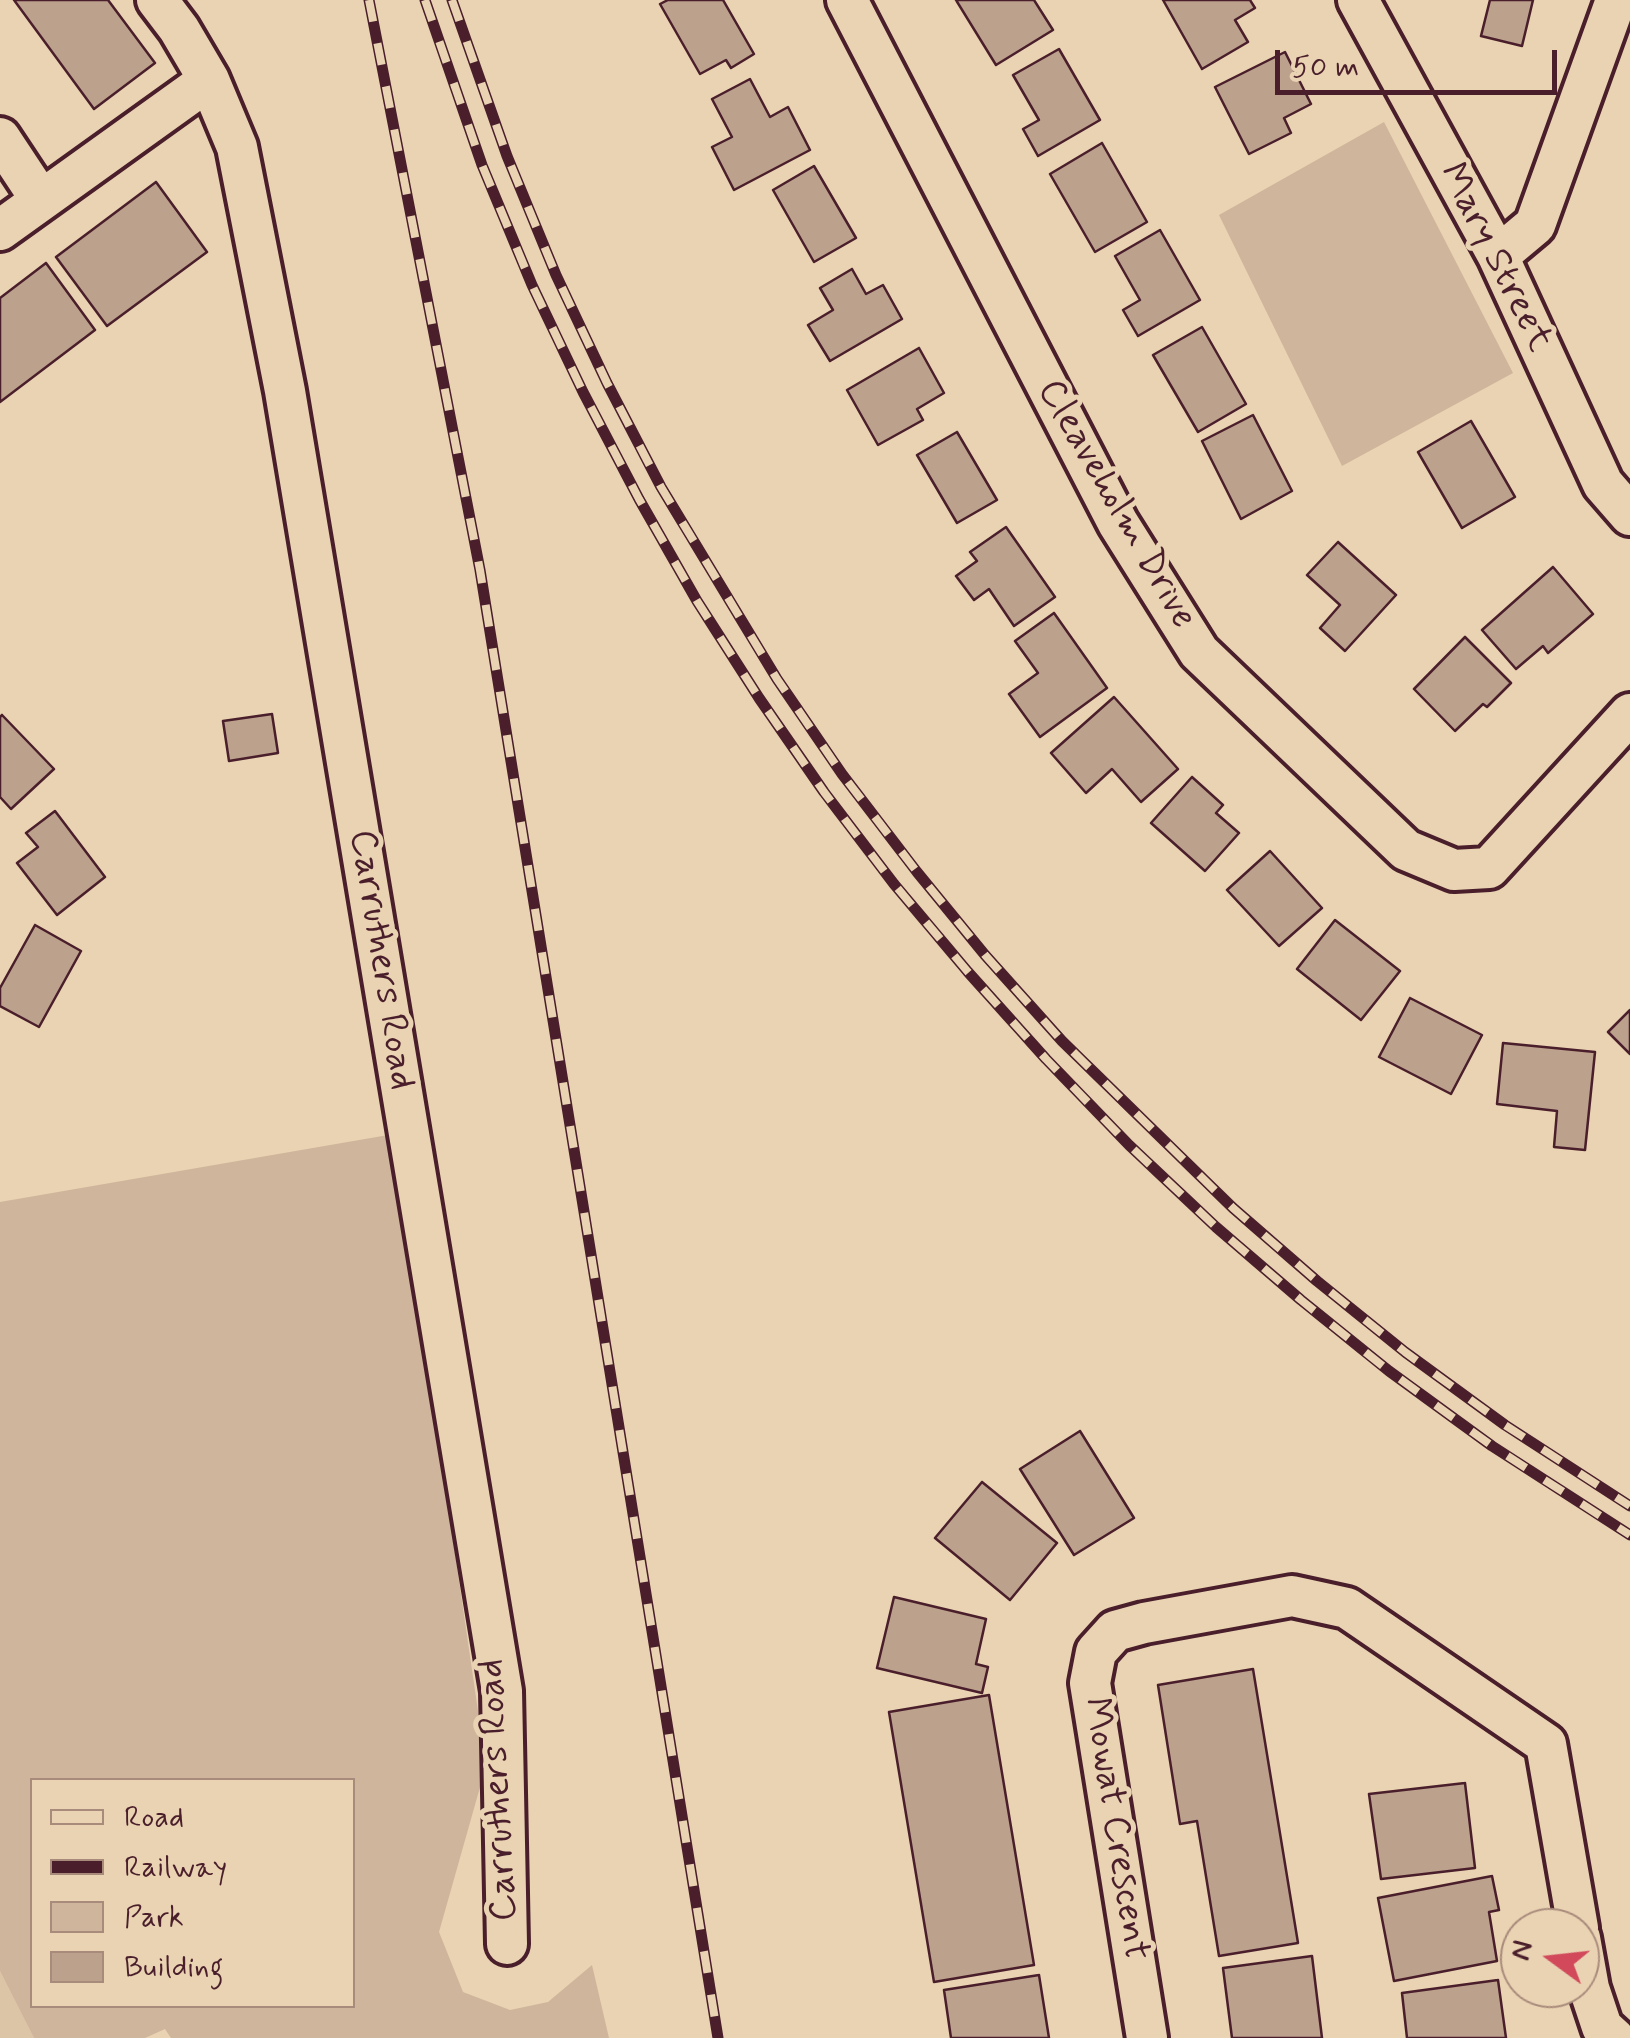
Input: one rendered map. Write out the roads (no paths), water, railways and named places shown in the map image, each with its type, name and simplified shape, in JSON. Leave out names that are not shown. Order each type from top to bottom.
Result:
[{"type":"street","name":"Carruthers Road","points":[[157,0],[209,80],[237,147],[285,391],[502,1691],[507,1944]]},
{"type":"street","name":"Cleaveholm Drive","points":[[847,0],[1118,523],[1199,652],[1406,850],[1454,870],[1489,868],[1630,714]]},
{"type":"street","name":"Mary Street","points":[[1358,0],[1498,256],[1603,484],[1630,515]]},
{"type":"street","points":[[1498,256],[1536,225],[1616,0]]},
{"type":"street","points":[[0,230],[209,80]]},
{"type":"street","points":[[0,138],[41,200]]},
{"type":"street","name":"Mowat Crescent","points":[[1147,2038],[1090,1683],[1096,1652],[1116,1631],[1292,1596],[1347,1608],[1546,1744],[1575,1908]]},
{"type":"street","points":[[1595,2008],[1602,2027],[1614,2038]]},
{"type":"railway","points":[[369,0],[480,570],[718,2038]]},
{"type":"railway","points":[[425,0],[482,165],[532,285],[639,499],[697,601],[759,698],[894,884],[1046,1059],[1216,1227],[1389,1371],[1492,1446],[1630,1535]]},
{"type":"railway","points":[[452,0],[507,156],[556,275],[661,487],[777,679],[842,774],[917,872],[1062,1041],[1233,1208],[1405,1352],[1505,1425],[1630,1506]]}]
